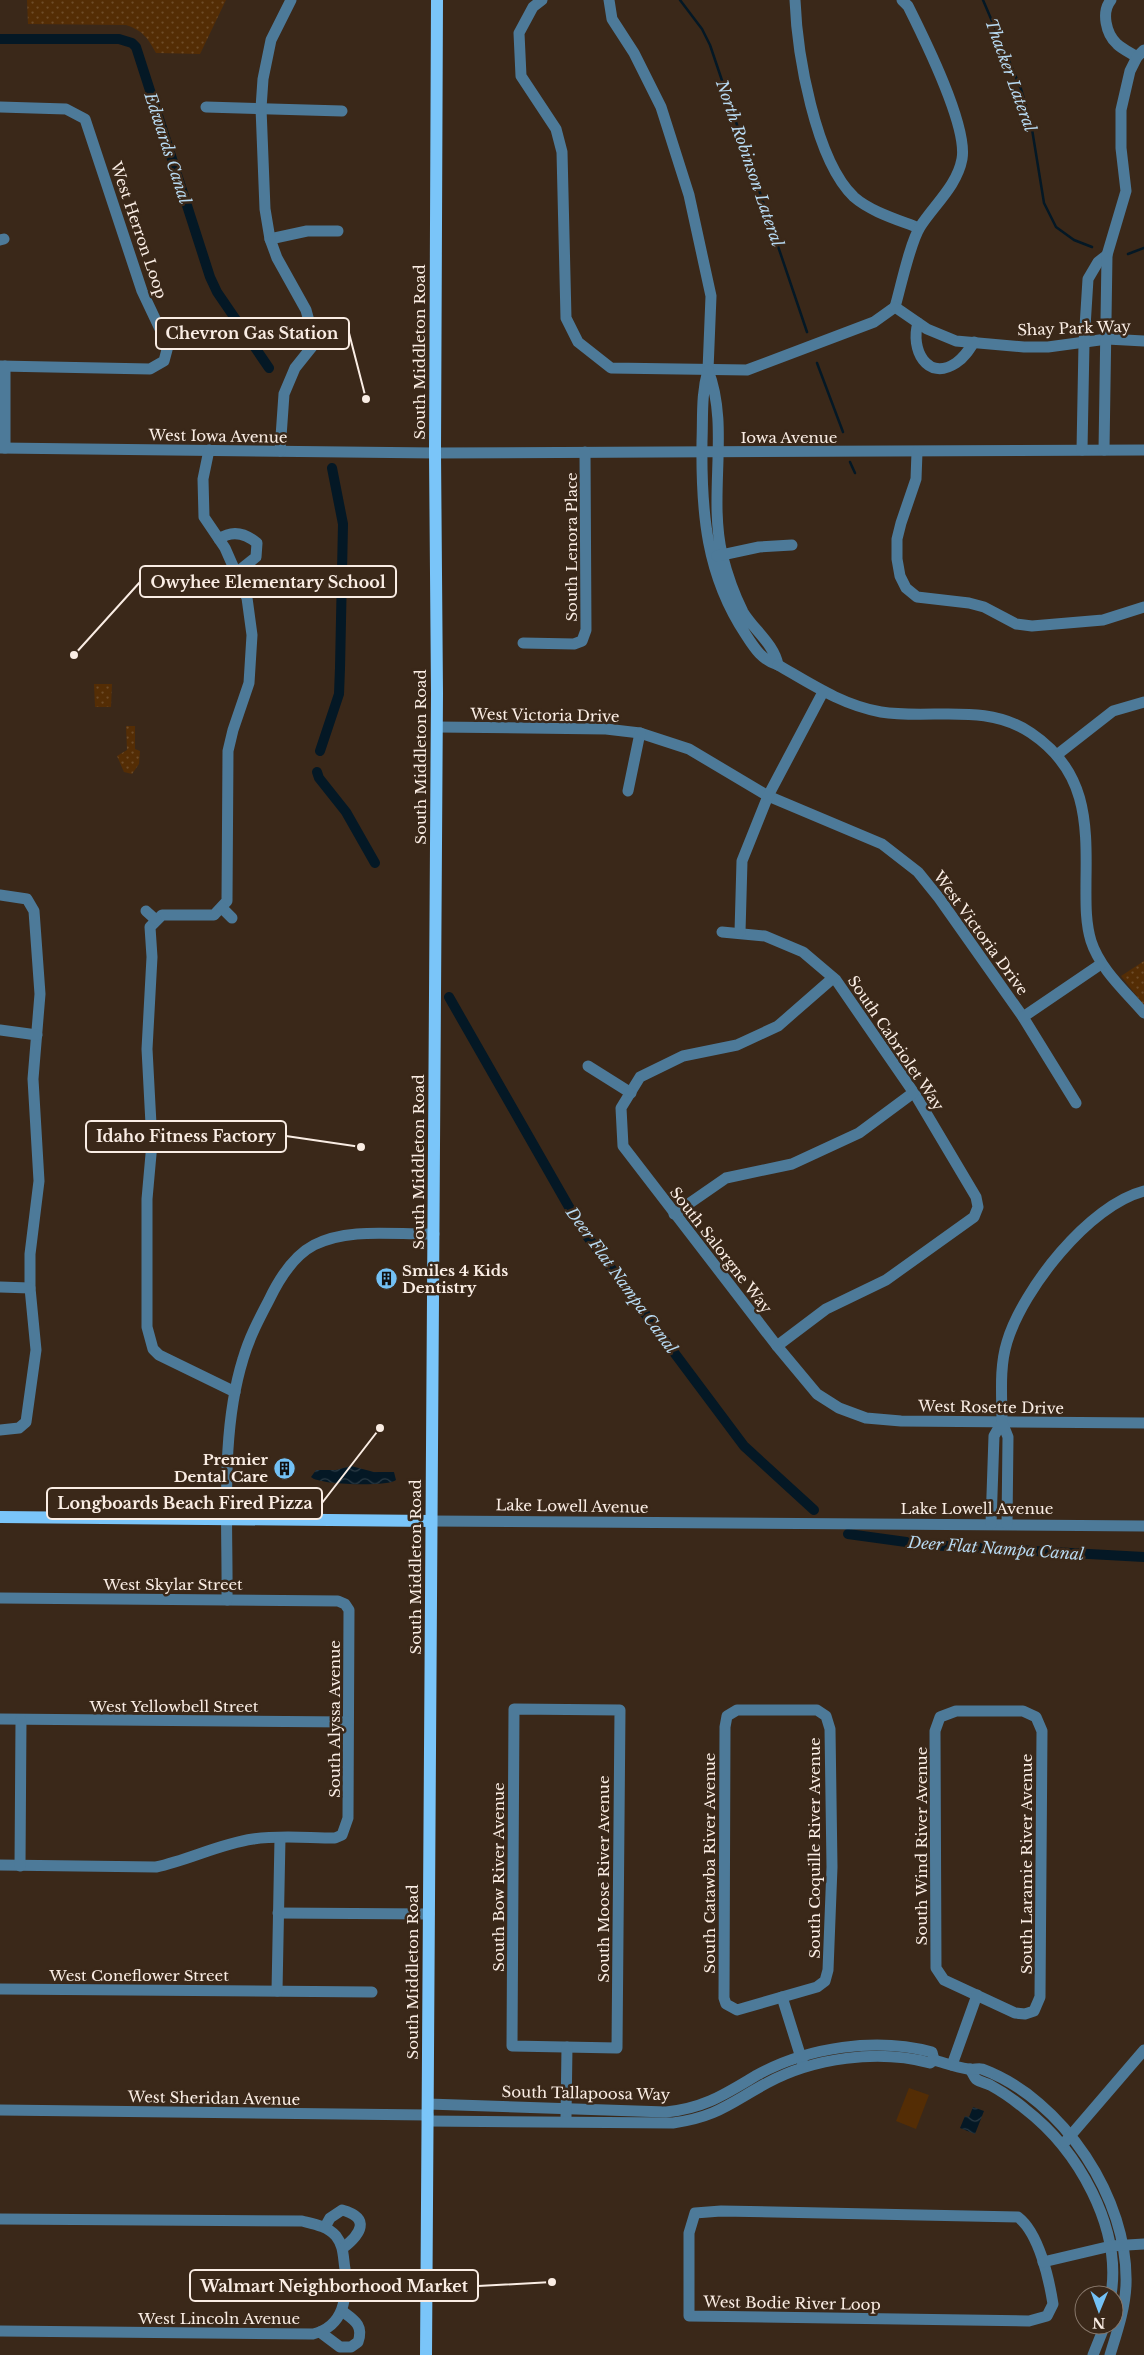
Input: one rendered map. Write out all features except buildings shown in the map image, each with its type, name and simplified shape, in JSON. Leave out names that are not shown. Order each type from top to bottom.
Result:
[{"type":"main road","name":"South Middleton Road","points":[[426,2355],[437,727],[435,453],[437,0]]},
{"type":"main road","name":"Lake Lowell Avenue","points":[[0,1517],[432,1521]]},
{"type":"street","points":[[280,451],[284,394],[295,368],[315,343],[306,310],[277,258],[270,239],[264,209],[260,108],[263,79],[271,40],[291,0]]},
{"type":"street","points":[[542,0],[533,7],[518,33],[521,76],[556,129],[562,152],[566,318],[578,342],[611,368],[708,370],[747,370],[874,322],[895,307],[919,228],[955,179],[962,158],[961,137],[936,63],[908,6],[902,0]]},
{"type":"street","points":[[609,0],[612,19],[634,53],[661,107],[688,195],[711,296],[708,370],[702,391],[702,453],[705,524],[710,558],[720,591],[738,614],[766,661],[778,665],[823,692],[852,704],[888,713],[938,715],[961,712],[989,715],[1008,721],[1031,732],[1058,754],[1073,780],[1085,818],[1086,912],[1090,940],[1101,964],[1144,1013]]},
{"type":"street","points":[[795,0],[807,87],[815,118],[837,175],[855,198],[880,212],[919,228]]},
{"type":"street","points":[[1104,450],[1107,255],[1126,191],[1121,148],[1121,110],[1130,71],[1140,54],[1116,44],[1108,30],[1105,17],[1111,0]]},
{"type":"street","name":"West Herron Loop","points":[[0,107],[66,108],[86,119],[142,291],[168,346],[164,361],[150,369],[2,366]]},
{"type":"street","points":[[206,107],[342,111]]},
{"type":"street","points":[[270,239],[307,231],[338,231]]},
{"type":"street","points":[[1082,450],[1084,343],[1088,279],[1098,262],[1107,255]]},
{"type":"street","name":"Shay Park Way","points":[[895,307],[926,329],[956,341],[1024,347],[1084,343],[1107,339],[1144,341]]},
{"type":"street","points":[[918,323],[915,337],[916,348],[923,360],[933,366],[954,365],[966,354],[974,342]]},
{"type":"street","points":[[2,366],[2,448]]},
{"type":"street","points":[[708,370],[716,390],[716,496],[722,555],[738,614]]},
{"type":"street","name":"West Iowa Avenue","points":[[2,448],[435,453]]},
{"type":"street","points":[[209,450],[203,479],[204,517],[219,539],[247,598],[252,635],[249,683],[228,751],[227,901],[214,915],[162,914],[150,927],[152,957],[147,1049],[152,1143],[147,1199],[147,1327],[154,1349],[159,1355],[235,1392]]},
{"type":"street","name":"Iowa Avenue","points":[[435,453],[1144,450]]},
{"type":"street","name":"South Lenora Place","points":[[523,643],[574,644],[582,641],[586,630],[585,452]]},
{"type":"street","points":[[917,452],[916,479],[901,523],[897,559],[900,576],[906,588],[917,596],[969,603],[984,607],[1016,624],[1032,626],[1103,620],[1144,607]]},
{"type":"street","points":[[219,539],[227,534],[247,534],[257,543],[256,557],[236,573]]},
{"type":"street","points":[[710,558],[759,546],[792,545]]},
{"type":"street","points":[[740,932],[742,861],[768,796],[823,692]]},
{"type":"street","points":[[1058,754],[1113,712],[1144,702]]},
{"type":"street","name":"West Victoria Drive","points":[[437,727],[606,729],[640,733],[689,749],[768,796],[882,844],[918,872],[939,898],[1023,1018],[1076,1103]]},
{"type":"street","points":[[628,791],[640,733]]},
{"type":"street","points":[[0,895],[27,899],[34,911],[40,994],[33,1079],[39,1181],[30,1254],[30,1288],[36,1350],[26,1422],[19,1428],[0,1430]]},
{"type":"street","points":[[222,908],[232,918]]},
{"type":"street","points":[[146,911],[156,920]]},
{"type":"street","name":"South Cabriolet Way","points":[[722,932],[740,932],[765,936],[803,952],[833,978],[913,1093],[976,1197],[978,1207],[974,1216],[886,1280],[826,1309],[777,1346]]},
{"type":"street","points":[[1023,1018],[1101,964]]},
{"type":"street","name":"South Salorgne Way","points":[[833,978],[778,1026],[737,1044],[683,1056],[640,1077],[621,1108],[623,1146],[777,1346],[817,1394],[839,1408]]},
{"type":"street","points":[[0,1030],[37,1035]]},
{"type":"street","points":[[588,1066],[630,1093]]},
{"type":"street","points":[[674,1214],[726,1178],[792,1164],[858,1133],[913,1093]]},
{"type":"street","points":[[1007,1524],[1008,1437],[1002,1422],[1002,1365],[1006,1343],[1017,1313],[1052,1260],[1083,1230],[1110,1207],[1144,1191]]},
{"type":"street","points":[[227,1600],[229,1435],[235,1392],[243,1358],[262,1313],[291,1263],[313,1246],[338,1236],[434,1234]]},
{"type":"street","points":[[0,1287],[30,1288]]},
{"type":"street","name":"West Rosette Drive","points":[[839,1408],[875,1418],[1002,1422],[1144,1423]]},
{"type":"street","points":[[992,1524],[994,1436],[1002,1422]]},
{"type":"street","name":"Lake Lowell Avenue","points":[[432,1521],[1144,1526]]},
{"type":"street","name":"West Skylar Street","points":[[0,1598],[338,1601],[345,1604]]},
{"type":"street","name":"South Alyssa Avenue","points":[[280,1838],[334,1838],[342,1834],[348,1818],[349,1610],[345,1604]]},
{"type":"street","name":"South Moose River Avenue","points":[[514,1709],[620,1710],[617,2048],[568,2047]]},
{"type":"street","name":"South Bow River Avenue","points":[[514,1709],[512,2046],[568,2047]]},
{"type":"street","name":"South Coquille River Avenue","points":[[727,1716],[737,1710],[817,1710],[826,1716],[830,1729],[832,1859],[828,1970],[824,1981],[817,1987],[782,1997]]},
{"type":"street","name":"South Wind River Avenue","points":[[977,1995],[939,1975],[936,1968],[935,1731],[940,1717],[956,1711],[1023,1711],[1036,1717]]},
{"type":"street","name":"South Catawba River Avenue","points":[[727,1716],[725,1737],[724,1998],[731,2008],[744,2009],[782,1997]]},
{"type":"street","name":"South Laramie River Avenue","points":[[977,1995],[1015,2013],[1025,2014],[1034,2010],[1038,2005],[1040,1997],[1042,1732],[1036,1717]]},
{"type":"street","name":"West Yellowbell Street","points":[[0,1720],[348,1722]]},
{"type":"street","points":[[20,1866],[21,1720]]},
{"type":"street","points":[[0,1865],[156,1867],[180,1862],[226,1845],[254,1839],[280,1838],[277,1991]]},
{"type":"street","points":[[278,1913],[429,1914]]},
{"type":"street","name":"West Coneflower Street","points":[[0,1989],[372,1992]]},
{"type":"street","points":[[952,2065],[977,1995]]},
{"type":"street","points":[[782,1997],[802,2063]]},
{"type":"street","points":[[566,2116],[568,2047]]},
{"type":"street","points":[[1066,2141],[1144,2050]]},
{"type":"street","name":"South Tallapoosa Way","points":[[428,2113],[566,2116],[658,2123],[694,2120],[709,2116],[802,2063],[878,2057],[930,2063],[934,2060],[970,2070],[980,2068],[1002,2079],[1051,2114],[1066,2141],[1094,2170],[1110,2199],[1116,2245],[1113,2285]]},
{"type":"street","name":"West Sheridan Avenue","points":[[0,2110],[428,2113]]},
{"type":"street","name":"South Tallapoosa Way","points":[[428,2113],[566,2116]]},
{"type":"street","points":[[325,2227],[330,2218],[342,2210],[355,2214],[359,2220],[360,2230],[357,2237],[343,2248]]},
{"type":"street","name":"West Bodie River Loop","points":[[808,2212],[1018,2217],[1027,2224],[1043,2262],[1053,2304],[1047,2316],[1030,2321],[689,2316],[689,2233],[695,2213],[808,2212]]},
{"type":"street","points":[[0,2219],[302,2221],[325,2227],[336,2236],[343,2248],[346,2288],[342,2311],[359,2324],[361,2330],[358,2342],[352,2347],[340,2347],[320,2332]]},
{"type":"street","points":[[1043,2262],[1116,2245],[1144,2244]]},
{"type":"street","name":"South Tallapoosa Way","points":[[1110,2355],[1124,2306],[1126,2286],[1125,2260],[1116,2245]]},
{"type":"street","name":"West Lincoln Avenue","points":[[0,2331],[292,2335],[320,2332],[334,2323],[342,2311]]},
{"type":"street","points":[[1093,2355],[1101,2335]]},
{"type":"shaded area","points":[[27,0],[226,0],[200,54],[156,53],[144,35],[126,25],[28,24]]},
{"type":"shaded area","points":[[94,684],[112,684],[111,707],[95,707]]},
{"type":"shaded area","points":[[126,726],[135,726],[135,749],[140,751],[139,764],[132,774],[124,772],[117,756],[127,750]]},
{"type":"shaded area","points":[[1144,961],[1144,1005],[1121,976]]},
{"type":"shaded area","points":[[909,2088],[929,2095],[916,2129],[896,2121]]},
{"type":"water","points":[[351,1466],[374,1472],[394,1472],[396,1480],[380,1484],[353,1484],[326,1482],[311,1477],[316,1470],[336,1470]]},
{"type":"water","points":[[973,2107],[984,2111],[975,2134],[960,2128],[965,2116],[969,2117]]},
{"type":"waterway","name":"North Robinson Lateral","points":[[680,0],[702,29],[710,45],[807,332]]},
{"type":"waterway","name":"Thacker Lateral","points":[[983,0],[1021,89],[1031,123],[1044,203],[1056,227],[1074,240],[1092,247]]},
{"type":"waterway","name":"Edwards Canal","points":[[0,39],[119,39],[132,43],[136,47],[210,277],[217,292],[269,368]]},
{"type":"waterway","name":"Thacker Lateral","points":[[1128,254],[1144,248]]},
{"type":"waterway","name":"North Robinson Lateral","points":[[817,363],[843,432]]},
{"type":"waterway","name":"North Robinson Lateral","points":[[850,462],[855,473]]},
{"type":"waterway","name":"Edwards Canal","points":[[320,751],[339,694],[343,524],[332,468]]},
{"type":"waterway","name":"Edwards Canal","points":[[317,772],[319,778],[346,812],[375,863]]},
{"type":"waterway","name":"Deer Flat Nampa Canal","points":[[449,997],[581,1228],[744,1446],[814,1510]]},
{"type":"waterway","name":"Deer Flat Nampa Canal","points":[[848,1534],[928,1545],[1144,1557]]},
{"type":"place","name":"Chevron Gas Station","points":[[366,399]]},
{"type":"place","name":"Owyhee Elementary School","points":[[74,655]]},
{"type":"place","name":"Idaho Fitness Factory","points":[[361,1147]]},
{"type":"place","name":"Smiles 4 Kids Dentistry","points":[[386,1279]]},
{"type":"place","name":"Longboards Beach Fired Pizza","points":[[380,1428]]},
{"type":"place","name":"Premier Dental Care","points":[[284,1468]]},
{"type":"place","name":"Walmart Neighborhood Market","points":[[552,2282]]}]
